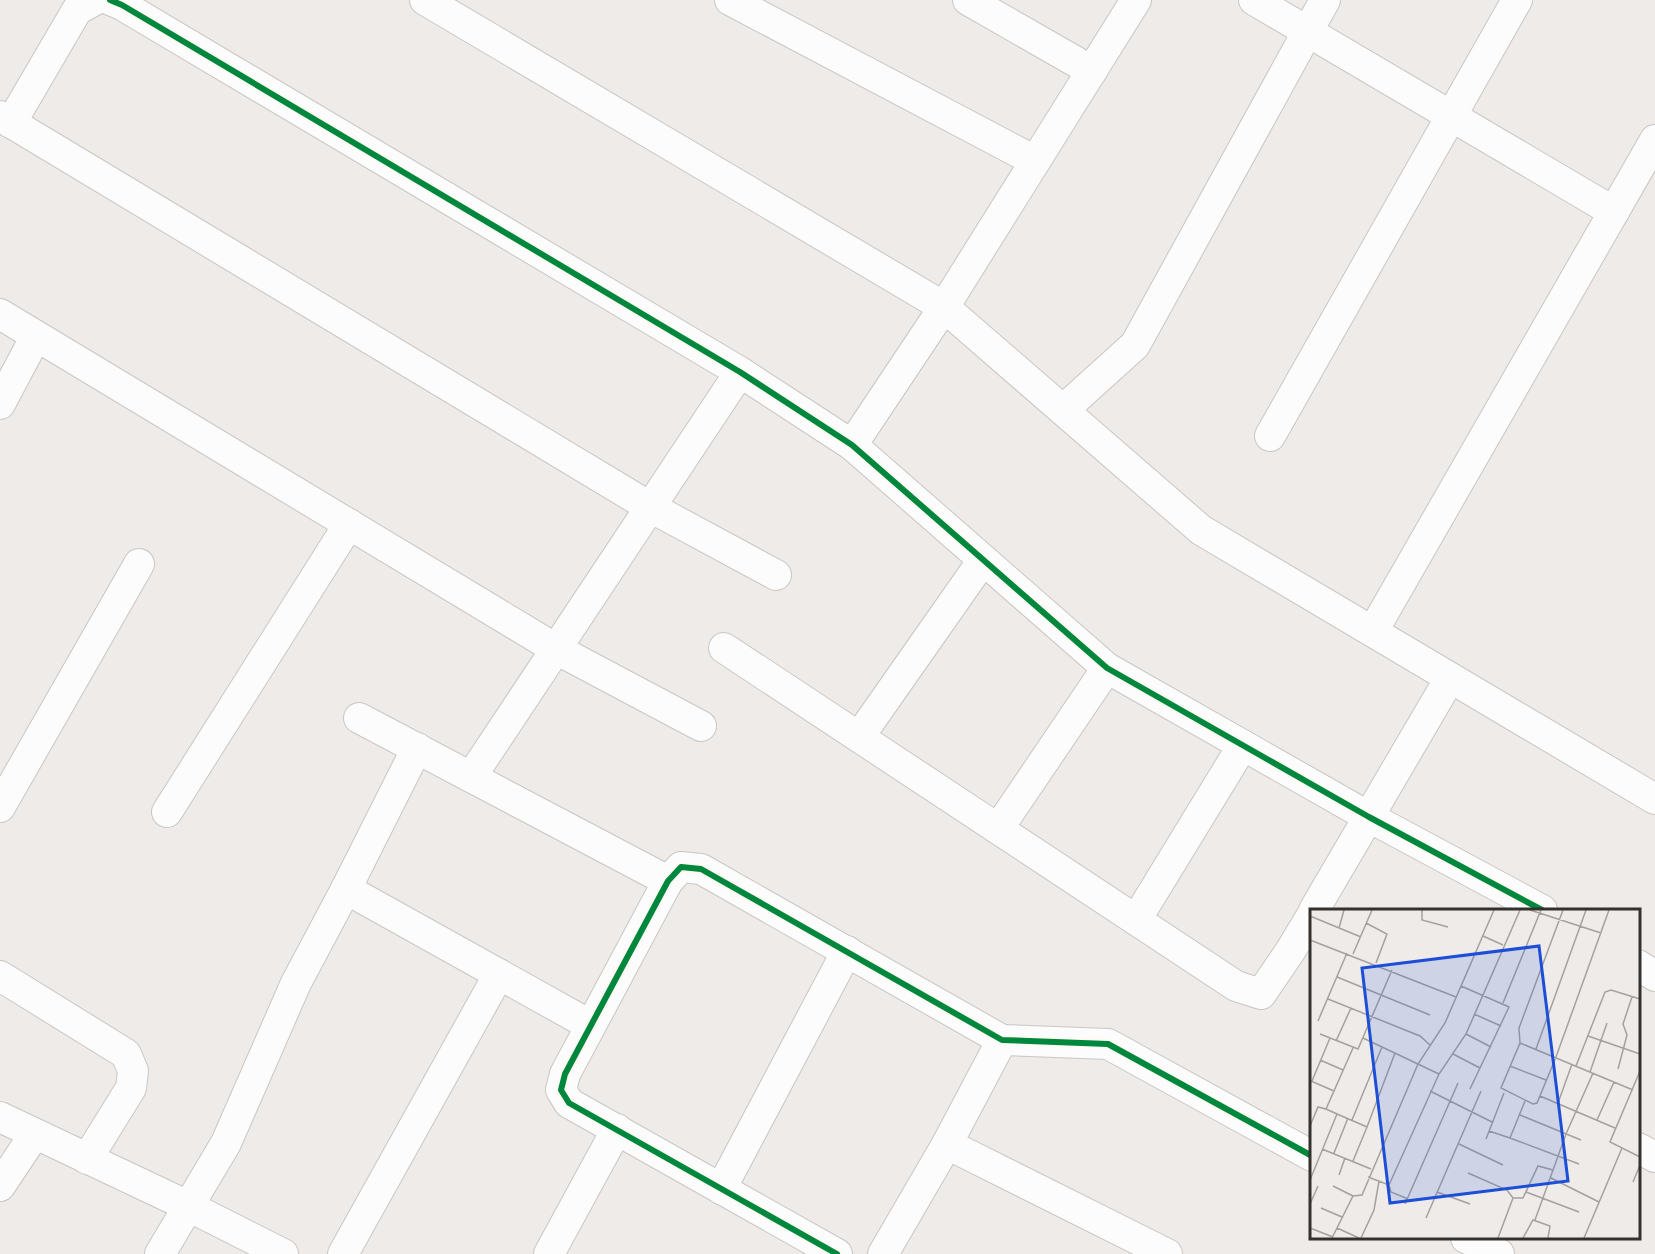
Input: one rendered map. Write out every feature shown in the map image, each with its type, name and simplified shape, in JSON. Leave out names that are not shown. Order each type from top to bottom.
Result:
[{"type":"street","points":[[425,0],[944,307],[1201,530],[1655,799]]},
{"type":"street","points":[[730,0],[1035,161]]},
{"type":"street","points":[[968,0],[1092,71]]},
{"type":"street","points":[[852,445],[944,307],[1136,0]]},
{"type":"street","points":[[1254,0],[1614,212]]},
{"type":"street","points":[[1062,410],[1135,345],[1325,0]]},
{"type":"street","points":[[1270,436],[1517,0]]},
{"type":"street","points":[[776,575],[650,507],[6,119],[77,10],[113,1],[740,372],[852,445],[1107,668],[1369,817],[1540,909]]},
{"type":"street","points":[[1372,632],[1655,140]]},
{"type":"street","points":[[0,314],[556,649],[701,726]]},
{"type":"street","points":[[0,404],[36,336]]},
{"type":"street","points":[[471,777],[740,372]]},
{"type":"street","points":[[167,812],[349,524]]},
{"type":"street","points":[[859,737],[983,560]]},
{"type":"street","points":[[0,807],[139,564]]},
{"type":"street","points":[[724,648],[1236,986],[1261,994],[1301,956],[1310,919]]},
{"type":"street","points":[[998,829],[1107,668]]},
{"type":"street","points":[[1315,909],[1449,678]]},
{"type":"street","points":[[359,718],[668,881]]},
{"type":"street","points":[[1136,920],[1243,746]]},
{"type":"street","points":[[160,1254],[226,1143],[296,982],[417,748]]},
{"type":"street","points":[[837,1254],[570,1103],[561,1090],[565,1074],[590,1025],[668,881],[681,867],[701,869],[1002,1040],[1108,1044],[1310,1155]]},
{"type":"street","points":[[346,889],[590,1025]]},
{"type":"street","points":[[721,1189],[847,951]]},
{"type":"street","points":[[1640,966],[1655,976]]},
{"type":"street","points":[[343,1254],[499,974]]},
{"type":"street","points":[[0,975],[126,1054],[133,1071],[131,1088],[87,1159]]},
{"type":"street","points":[[883,1254],[947,1144],[1002,1040]]},
{"type":"street","points":[[0,1118],[188,1206],[283,1254]]},
{"type":"street","points":[[553,1253],[617,1129]]},
{"type":"street","points":[[0,1186],[34,1135]]},
{"type":"street","points":[[947,1144],[1167,1254]]},
{"type":"street","points":[[1640,1149],[1655,1157]]},
{"type":"street","points":[[1468,1239],[1499,1254]]},
{"type":"cycle path","points":[[110,0],[740,372],[852,445],[1107,668],[1369,817],[1540,909]]},
{"type":"cycle path","points":[[837,1254],[569,1103],[561,1090],[565,1074],[668,881],[681,867],[701,869],[1002,1040],[1108,1044],[1310,1155]]}]
